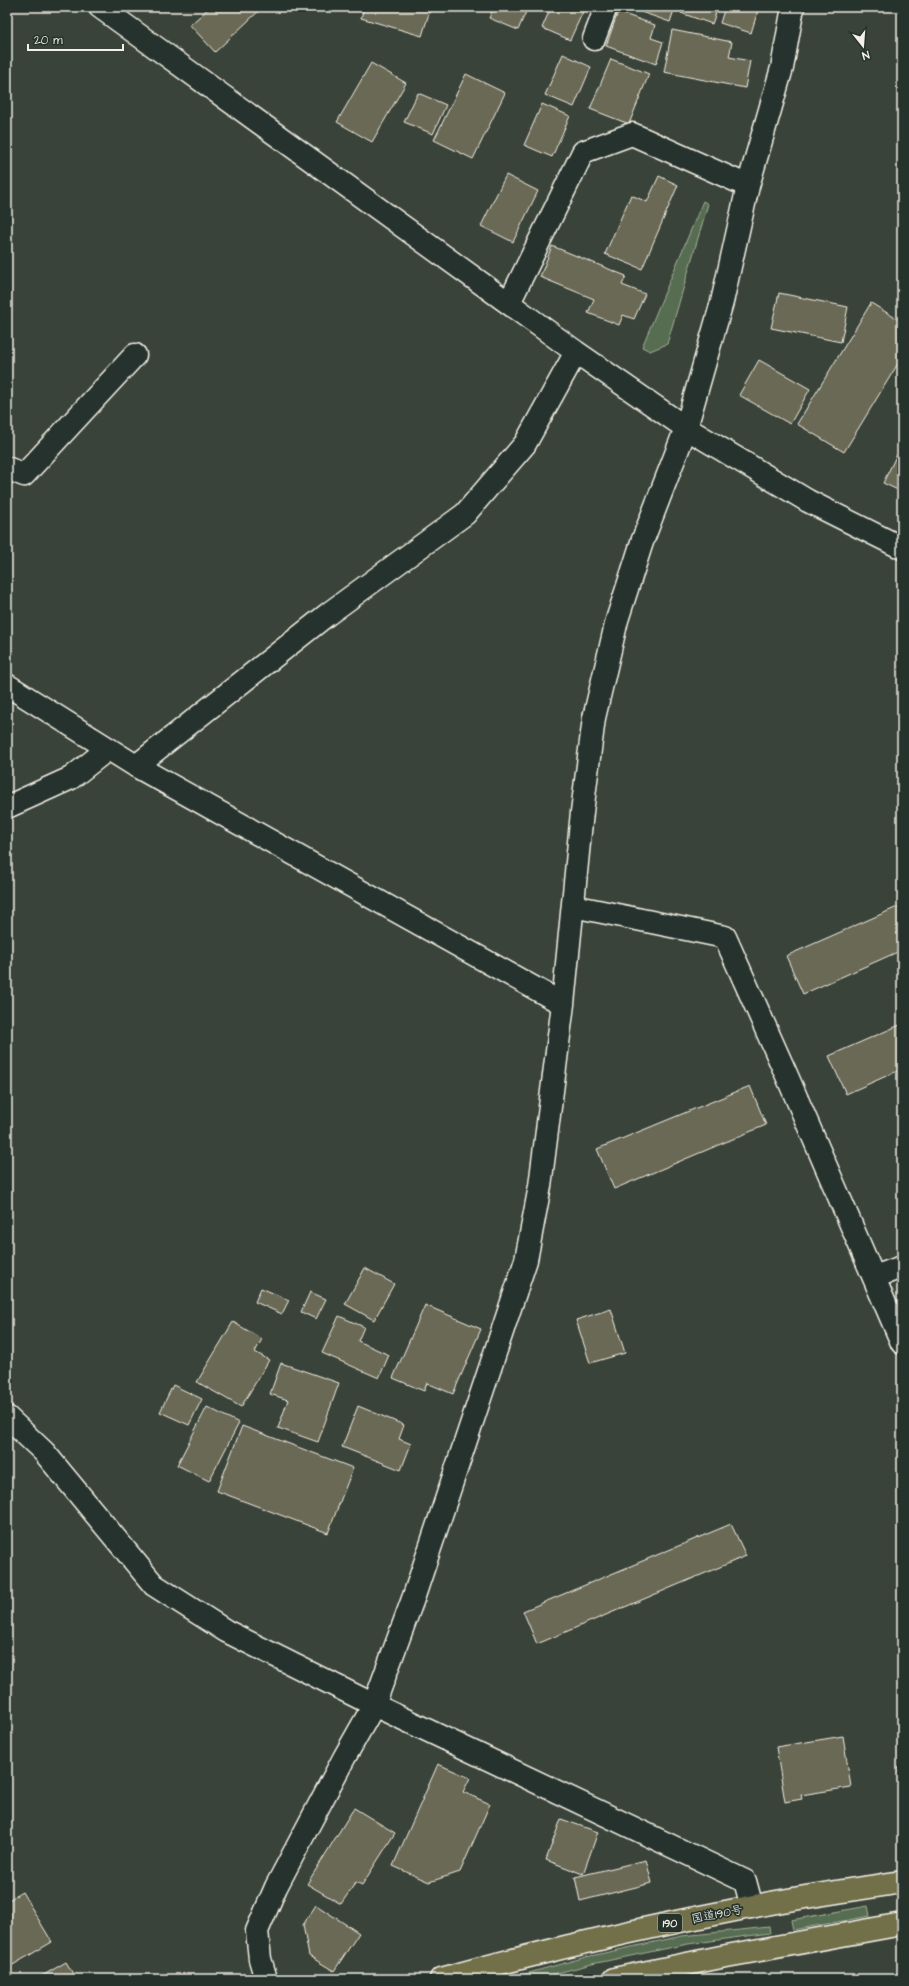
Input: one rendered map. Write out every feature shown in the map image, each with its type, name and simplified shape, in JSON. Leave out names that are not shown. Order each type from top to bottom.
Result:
[{"type":"highway","name":"国道190号","points":[[441,1979],[548,1950],[654,1926],[752,1907],[902,1882]]},
{"type":"highway","points":[[614,1979],[728,1955],[902,1924]]},
{"type":"street","points":[[100,7],[576,352],[686,428],[808,501],[902,548]]},
{"type":"street","points":[[594,39],[606,7]]},
{"type":"street","points":[[266,1979],[260,1959],[257,1931],[276,1887],[344,1758],[374,1706],[414,1596],[526,1260],[540,1186],[563,1004],[582,812],[594,718],[615,627],[642,542],[686,428],[722,302],[748,186],[782,68],[793,7]]},
{"type":"street","points":[[509,303],[583,152],[632,134],[748,186]]},
{"type":"street","points":[[136,766],[328,614],[465,514],[525,444],[576,352]]},
{"type":"street","points":[[7,468],[24,475],[135,355]]},
{"type":"street","points":[[7,685],[136,766],[563,1004]]},
{"type":"street","points":[[7,807],[71,778],[108,749]]},
{"type":"street","points":[[573,906],[725,937],[787,1076],[902,1343]]},
{"type":"street","points":[[874,1277],[902,1267]]},
{"type":"street","points":[[7,1417],[44,1452],[154,1585],[226,1631],[374,1706],[745,1882],[752,1907]]},
{"type":"green space","points":[[703,201],[708,204],[667,344],[650,351],[642,347]]},
{"type":"green space","points":[[868,1906],[870,1916],[793,1930],[791,1920]]},
{"type":"green space","points":[[769,1927],[770,1933],[688,1944],[592,1964],[534,1979],[507,1979],[586,1957],[682,1936]]},
{"type":"building","points":[[210,7],[263,7],[215,52],[190,25]]},
{"type":"building","points":[[364,7],[431,7],[422,36],[361,18]]},
{"type":"building","points":[[494,7],[528,7],[518,30],[489,18]]},
{"type":"building","points":[[551,7],[585,7],[570,40],[542,28]]},
{"type":"building","points":[[627,7],[675,7],[670,22]]},
{"type":"building","points":[[683,7],[718,7],[712,24],[681,13]]},
{"type":"building","points":[[725,7],[759,7],[751,33],[720,23]]},
{"type":"building","points":[[618,12],[655,25],[651,38],[663,42],[656,64],[606,46]]},
{"type":"building","points":[[672,30],[732,42],[729,57],[750,61],[745,88],[664,72]]},
{"type":"building","points":[[563,54],[591,67],[574,107],[545,95]]},
{"type":"building","points":[[611,59],[649,74],[629,124],[590,109]]},
{"type":"building","points":[[371,63],[406,83],[372,142],[337,122]]},
{"type":"building","points":[[466,74],[505,93],[473,159],[434,140]]},
{"type":"building","points":[[418,93],[446,105],[433,134],[404,122]]},
{"type":"building","points":[[542,104],[570,116],[552,157],[524,145]]},
{"type":"building","points":[[506,175],[538,191],[513,242],[481,226]]},
{"type":"building","points":[[659,176],[678,185],[642,269],[605,254],[631,195],[647,202]]},
{"type":"building","points":[[552,246],[626,276],[622,285],[645,294],[634,319],[623,315],[619,325],[588,313],[594,299],[540,277]]},
{"type":"building","points":[[779,293],[848,307],[841,342],[771,328]]},
{"type":"building","points":[[871,303],[902,322],[902,357],[844,452],[797,424]]},
{"type":"building","points":[[759,360],[810,389],[790,424],[739,395]]},
{"type":"building","points":[[898,452],[902,454],[902,492],[883,483]]},
{"type":"building","points":[[902,905],[902,950],[803,994],[786,956]]},
{"type":"building","points":[[902,1024],[902,1069],[846,1094],[829,1056]]},
{"type":"building","points":[[750,1086],[766,1125],[614,1189],[597,1149]]},
{"type":"building","points":[[365,1268],[394,1284],[374,1320],[345,1304]]},
{"type":"building","points":[[261,1288],[289,1300],[282,1314],[255,1302]]},
{"type":"building","points":[[310,1292],[326,1299],[316,1319],[301,1312]]},
{"type":"building","points":[[425,1305],[481,1329],[453,1394],[427,1383],[424,1391],[393,1378]]},
{"type":"building","points":[[611,1309],[625,1353],[590,1363],[576,1320]]},
{"type":"building","points":[[339,1316],[364,1327],[358,1341],[389,1355],[379,1378],[322,1353]]},
{"type":"building","points":[[233,1322],[262,1339],[255,1352],[269,1360],[241,1407],[197,1382]]},
{"type":"building","points":[[281,1363],[339,1383],[318,1442],[278,1428],[288,1400],[270,1394]]},
{"type":"building","points":[[173,1385],[202,1399],[189,1425],[160,1412]]},
{"type":"building","points":[[358,1406],[404,1425],[399,1439],[411,1444],[401,1470],[342,1447]]},
{"type":"building","points":[[207,1407],[239,1423],[209,1481],[177,1465]]},
{"type":"building","points":[[242,1426],[353,1468],[328,1533],[217,1491]]},
{"type":"building","points":[[731,1524],[746,1556],[537,1644],[523,1611]]},
{"type":"building","points":[[843,1736],[851,1787],[801,1795],[802,1799],[785,1802],[776,1747]]},
{"type":"building","points":[[438,1764],[470,1778],[463,1792],[490,1804],[460,1872],[429,1882],[393,1866]]},
{"type":"building","points":[[902,1766],[902,1791],[898,1767]]},
{"type":"building","points":[[354,1808],[395,1833],[362,1885],[356,1882],[341,1904],[307,1884]]},
{"type":"building","points":[[561,1819],[598,1832],[583,1874],[546,1860]]},
{"type":"building","points":[[646,1860],[652,1883],[580,1901],[575,1877]]},
{"type":"building","points":[[22,1892],[52,1942],[11,1966],[7,1960],[7,1901]]},
{"type":"building","points":[[316,1905],[359,1933],[334,1971],[309,1956],[303,1925]]},
{"type":"building","points":[[66,1962],[76,1979],[37,1979]]}]
